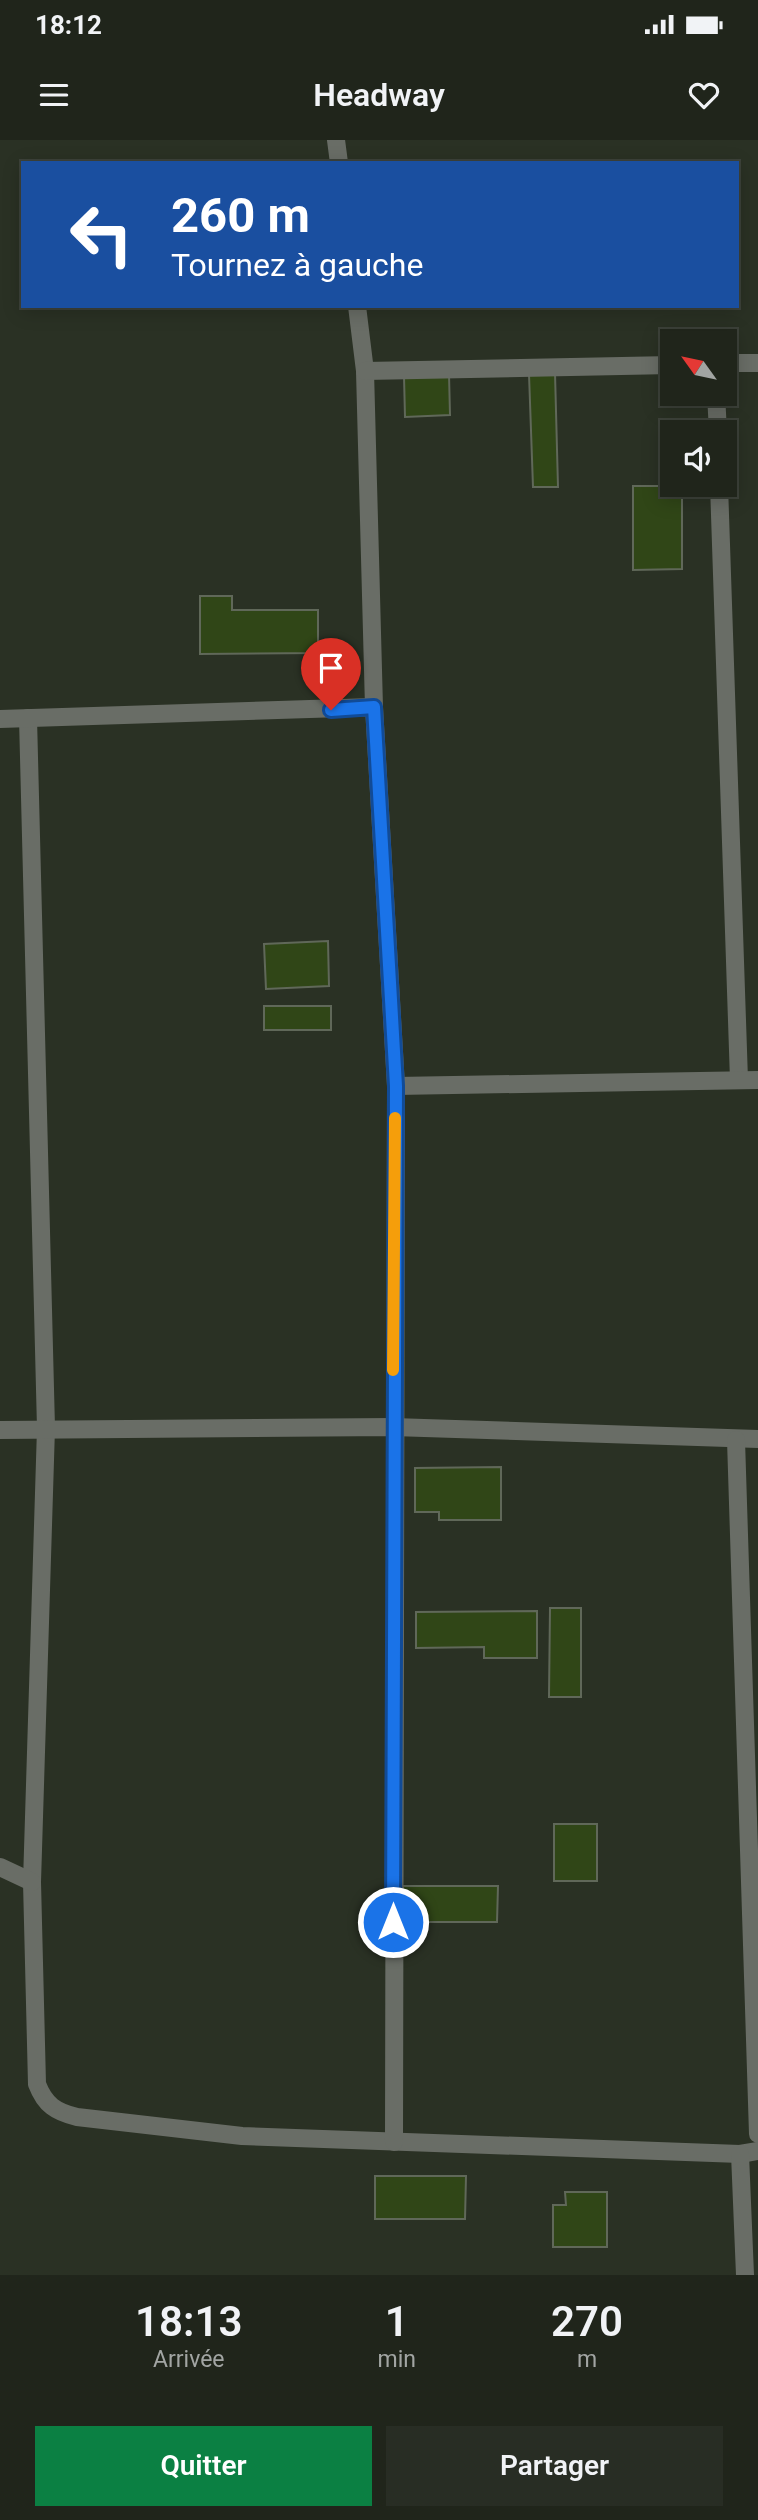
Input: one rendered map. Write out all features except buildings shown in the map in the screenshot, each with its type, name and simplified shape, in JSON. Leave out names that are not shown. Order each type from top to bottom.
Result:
[{"type":"street","points":[[336,140],[339,161]]},
{"type":"street","points":[[357,308],[365,371],[374,707],[396,1086],[393,1427],[394,2142]]},
{"type":"street","points":[[737,363],[758,363]]},
{"type":"street","points":[[365,371],[660,365]]},
{"type":"street","points":[[719,497],[739,1080]]},
{"type":"street","points":[[0,719],[374,707]]},
{"type":"street","points":[[28,718],[46,1428],[32,1882],[37,2084],[43,2100],[57,2112],[77,2117],[242,2136],[749,2153],[746,2275]]},
{"type":"street","points":[[396,1086],[758,1080]]},
{"type":"street","points":[[0,1430],[393,1427],[758,1440]]},
{"type":"street","points":[[736,1440],[758,2134]]},
{"type":"street","points":[[0,1867],[32,1882]]},
{"type":"slow traffic","points":[[393,1370],[395,1118]]},
{"type":"route","points":[[331,710],[374,707],[396,1086],[393,1922]]}]
